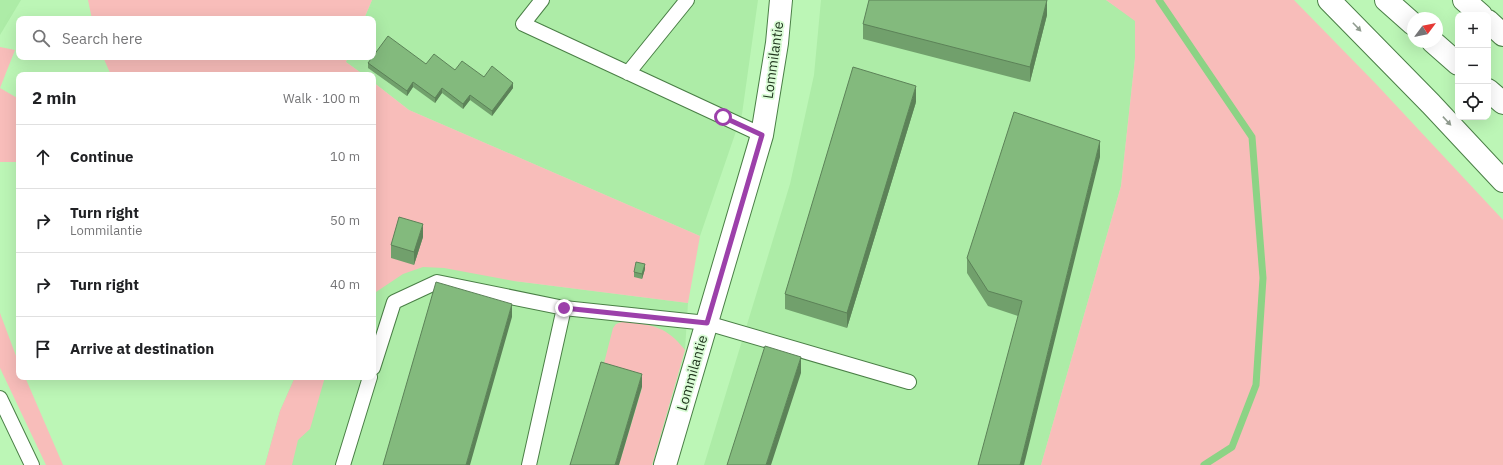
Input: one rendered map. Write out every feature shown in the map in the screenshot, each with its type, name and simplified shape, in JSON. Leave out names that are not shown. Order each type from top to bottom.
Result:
[{"type":"main road","name":"Lommilantie","points":[[665,465],[762,135],[777,43],[781,0]]},
{"type":"main road","points":[[1329,0],[1403,75],[1503,181]]},
{"type":"main road","points":[[1386,0],[1407,19]]},
{"type":"main road","points":[[1464,0],[1478,12]]},
{"type":"main road","points":[[1491,24],[1503,35]]},
{"type":"main road","points":[[1440,48],[1455,61]]},
{"type":"main road","points":[[1491,93],[1503,103]]},
{"type":"lane","points":[[542,0],[523,24],[762,135]]},
{"type":"lane","points":[[628,74],[687,0]]},
{"type":"lane","points":[[376,359],[394,302],[437,282],[564,308],[707,323],[909,382]]},
{"type":"lane","points":[[529,465],[564,308]]},
{"type":"lane","points":[[342,465],[369,380]]},
{"type":"lane","points":[[0,398],[32,465]]},
{"type":"shaded area","points":[[0,0],[21,0],[0,35]]},
{"type":"shaded area","points":[[88,0],[372,0],[365,16],[91,16]]},
{"type":"shaded area","points":[[372,0],[758,0],[742,114],[700,236],[409,110],[376,84],[376,72],[360,72],[346,62],[347,60],[376,60],[376,16],[365,16]]},
{"type":"shaded area","points":[[821,0],[1106,0],[1135,20],[1135,58],[1121,186],[1041,465],[704,465],[790,184],[814,75]]},
{"type":"shaded area","points":[[1106,0],[1294,0],[1377,85],[1503,220],[1503,465],[1041,465],[1121,186],[1135,58],[1135,21]]},
{"type":"shaded area","points":[[0,47],[15,50],[0,88]]},
{"type":"shaded area","points":[[104,60],[347,60],[346,62],[360,72],[110,72]]},
{"type":"shaded area","points":[[376,84],[409,110],[700,236],[688,303],[514,281],[444,268],[423,267],[403,274],[376,292]]},
{"type":"shaded area","points":[[0,88],[16,97],[16,162],[0,162]]},
{"type":"shaded area","points":[[376,200],[514,281],[688,303],[685,350],[652,465],[265,465],[280,411],[294,380],[376,380]]},
{"type":"shaded area","points":[[0,313],[16,356],[16,380],[26,380],[63,465],[46,465],[0,368]]},
{"type":"shaded area","points":[[625,321],[659,328],[672,336],[685,350],[652,465],[619,465],[642,388],[601,375],[613,328],[616,324]]},
{"type":"shaded area","points":[[294,380],[324,380],[310,429],[298,440],[292,465],[265,465],[280,411]]},
{"type":"building","points":[[869,0],[1047,0],[1030,67],[863,24]]},
{"type":"building","points":[[388,36],[426,64],[434,54],[455,70],[462,61],[484,77],[492,66],[513,83],[492,111],[470,95],[463,104],[442,88],[435,98],[413,82],[407,91],[368,63],[370,60],[376,60],[376,52]]},
{"type":"building","points":[[853,67],[916,86],[847,313],[785,294]]},
{"type":"building","points":[[1014,112],[1100,141],[1020,465],[978,465],[1022,301],[988,291],[967,258]]},
{"type":"building","points":[[399,217],[423,224],[414,252],[391,245]]},
{"type":"building","points":[[636,262],[645,264],[642,274],[634,272]]},
{"type":"building","points":[[436,282],[512,304],[466,465],[383,465]]},
{"type":"building","points":[[765,346],[801,357],[766,465],[727,465]]},
{"type":"building","points":[[601,362],[642,374],[615,465],[570,465]]},
{"type":"waterway","points":[[1159,0],[1252,137],[1263,278],[1256,385],[1232,447],[1204,465]]},
{"type":"route","points":[[564,308],[707,323],[762,135],[723,117]]}]
